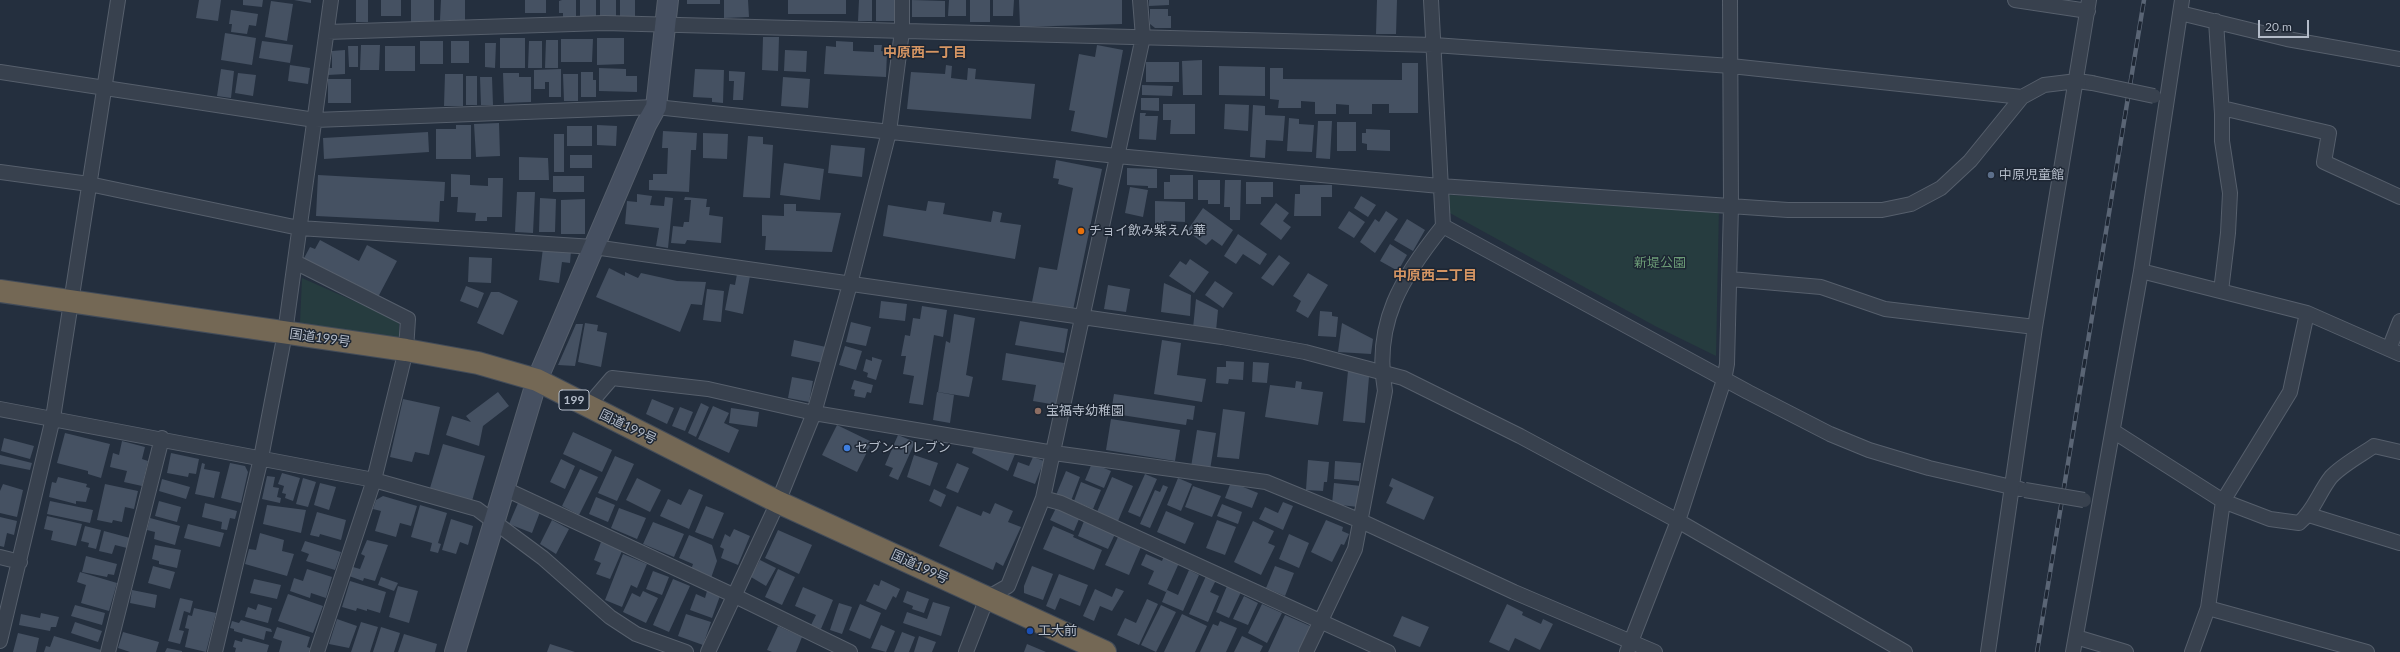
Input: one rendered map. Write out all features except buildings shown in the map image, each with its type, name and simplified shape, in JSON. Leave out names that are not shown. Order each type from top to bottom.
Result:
[{"type":"highway","name":"国道199号","points":[[0,292],[406,350],[478,363],[537,380],[587,407],[778,502],[1104,652]]},
{"type":"street","points":[[0,641],[53,418],[118,0]]},
{"type":"street","points":[[215,652],[261,458],[285,333],[331,0]]},
{"type":"street","points":[[455,652],[493,520],[537,380],[646,125],[656,107],[668,0]]},
{"type":"street","points":[[708,652],[778,502],[814,413],[850,284],[888,132],[902,31],[902,0]]},
{"type":"street","points":[[966,652],[987,598],[1008,586],[1043,498],[1054,454],[1082,317],[1143,38],[1140,0]]},
{"type":"street","points":[[1306,652],[1355,549],[1385,391],[1382,372],[1383,339],[1393,300],[1419,256],[1443,226],[1431,0]]},
{"type":"street","points":[[1630,646],[1678,521],[1724,380],[1727,364],[1731,206],[1730,0]]},
{"type":"street","points":[[1988,652],[2019,488],[2034,327],[2077,81],[2088,6],[2015,0]]},
{"type":"street","points":[[2073,652],[2141,271],[2161,97],[2181,6],[2216,21],[2287,39],[2400,59]]},
{"type":"street","points":[[2216,21],[2222,108],[2222,141],[2230,193],[2228,233],[2220,291]]},
{"type":"street","points":[[327,32],[604,23],[1434,45],[1731,66],[2022,97]]},
{"type":"street","points":[[0,72],[315,120],[656,107],[1117,156],[1440,186],[1788,210],[1882,210],[1911,204],[1941,188],[1970,161],[2022,97],[2044,85],[2077,81],[2161,97]]},
{"type":"street","points":[[2222,108],[2329,133],[2324,162],[2400,197]]},
{"type":"street","points":[[0,172],[89,184],[299,228],[594,248],[1222,337],[1305,352],[1403,378],[1520,436],[1678,521],[1905,652]]},
{"type":"street","points":[[1443,226],[1799,420],[1869,450],[1929,468],[2019,488],[2099,502]]},
{"type":"street","points":[[295,262],[408,319],[406,350],[374,480],[317,652]]},
{"type":"street","points":[[2141,271],[2307,313],[2394,352],[2400,321]]},
{"type":"street","points":[[1730,279],[1821,287],[1886,309],[2034,327]]},
{"type":"street","points":[[2192,652],[2208,608],[2223,501],[2290,392],[2307,313]]},
{"type":"street","points":[[587,407],[612,378],[708,389],[814,413],[1054,454],[1266,482],[1361,521],[1630,646],[1655,652]]},
{"type":"street","points":[[0,409],[162,438],[374,480],[477,508],[543,558],[610,618],[636,634],[686,652]]},
{"type":"street","points":[[2113,431],[2223,501],[2270,519],[2299,523],[2309,515],[2333,475],[2374,446],[2400,452]]},
{"type":"street","points":[[108,652],[162,438]]},
{"type":"street","points":[[503,488],[735,596],[850,652]]},
{"type":"street","points":[[1043,498],[1061,503],[1388,652]]},
{"type":"street","points":[[2309,515],[2400,543]]},
{"type":"street","points":[[0,557],[20,562]]},
{"type":"street","points":[[2208,608],[2367,652]]},
{"type":"street","points":[[2076,637],[2126,652]]},
{"type":"green space","name":"新堤公園","points":[[1448,195],[1719,207],[1716,356],[1655,326],[1448,212]]},
{"type":"green space","points":[[302,278],[399,321],[399,340],[300,323]]},
{"type":"railway","points":[[2037,652],[2144,0]]},
{"type":"place","name":"中原児童館","points":[[1991,175]]},
{"type":"place","name":"チョイ飲み紫えん華","points":[[1081,231]]},
{"type":"place","name":"宝福寺幼稚園","points":[[1038,411]]},
{"type":"place","name":"セブン-イレブン","points":[[847,448]]},
{"type":"place","name":"工大前","points":[[1030,631]]},
{"type":"district","name":"中原西一丁目","points":[[925,52]]},
{"type":"district","name":"中原西二丁目","points":[[1435,275]]}]
